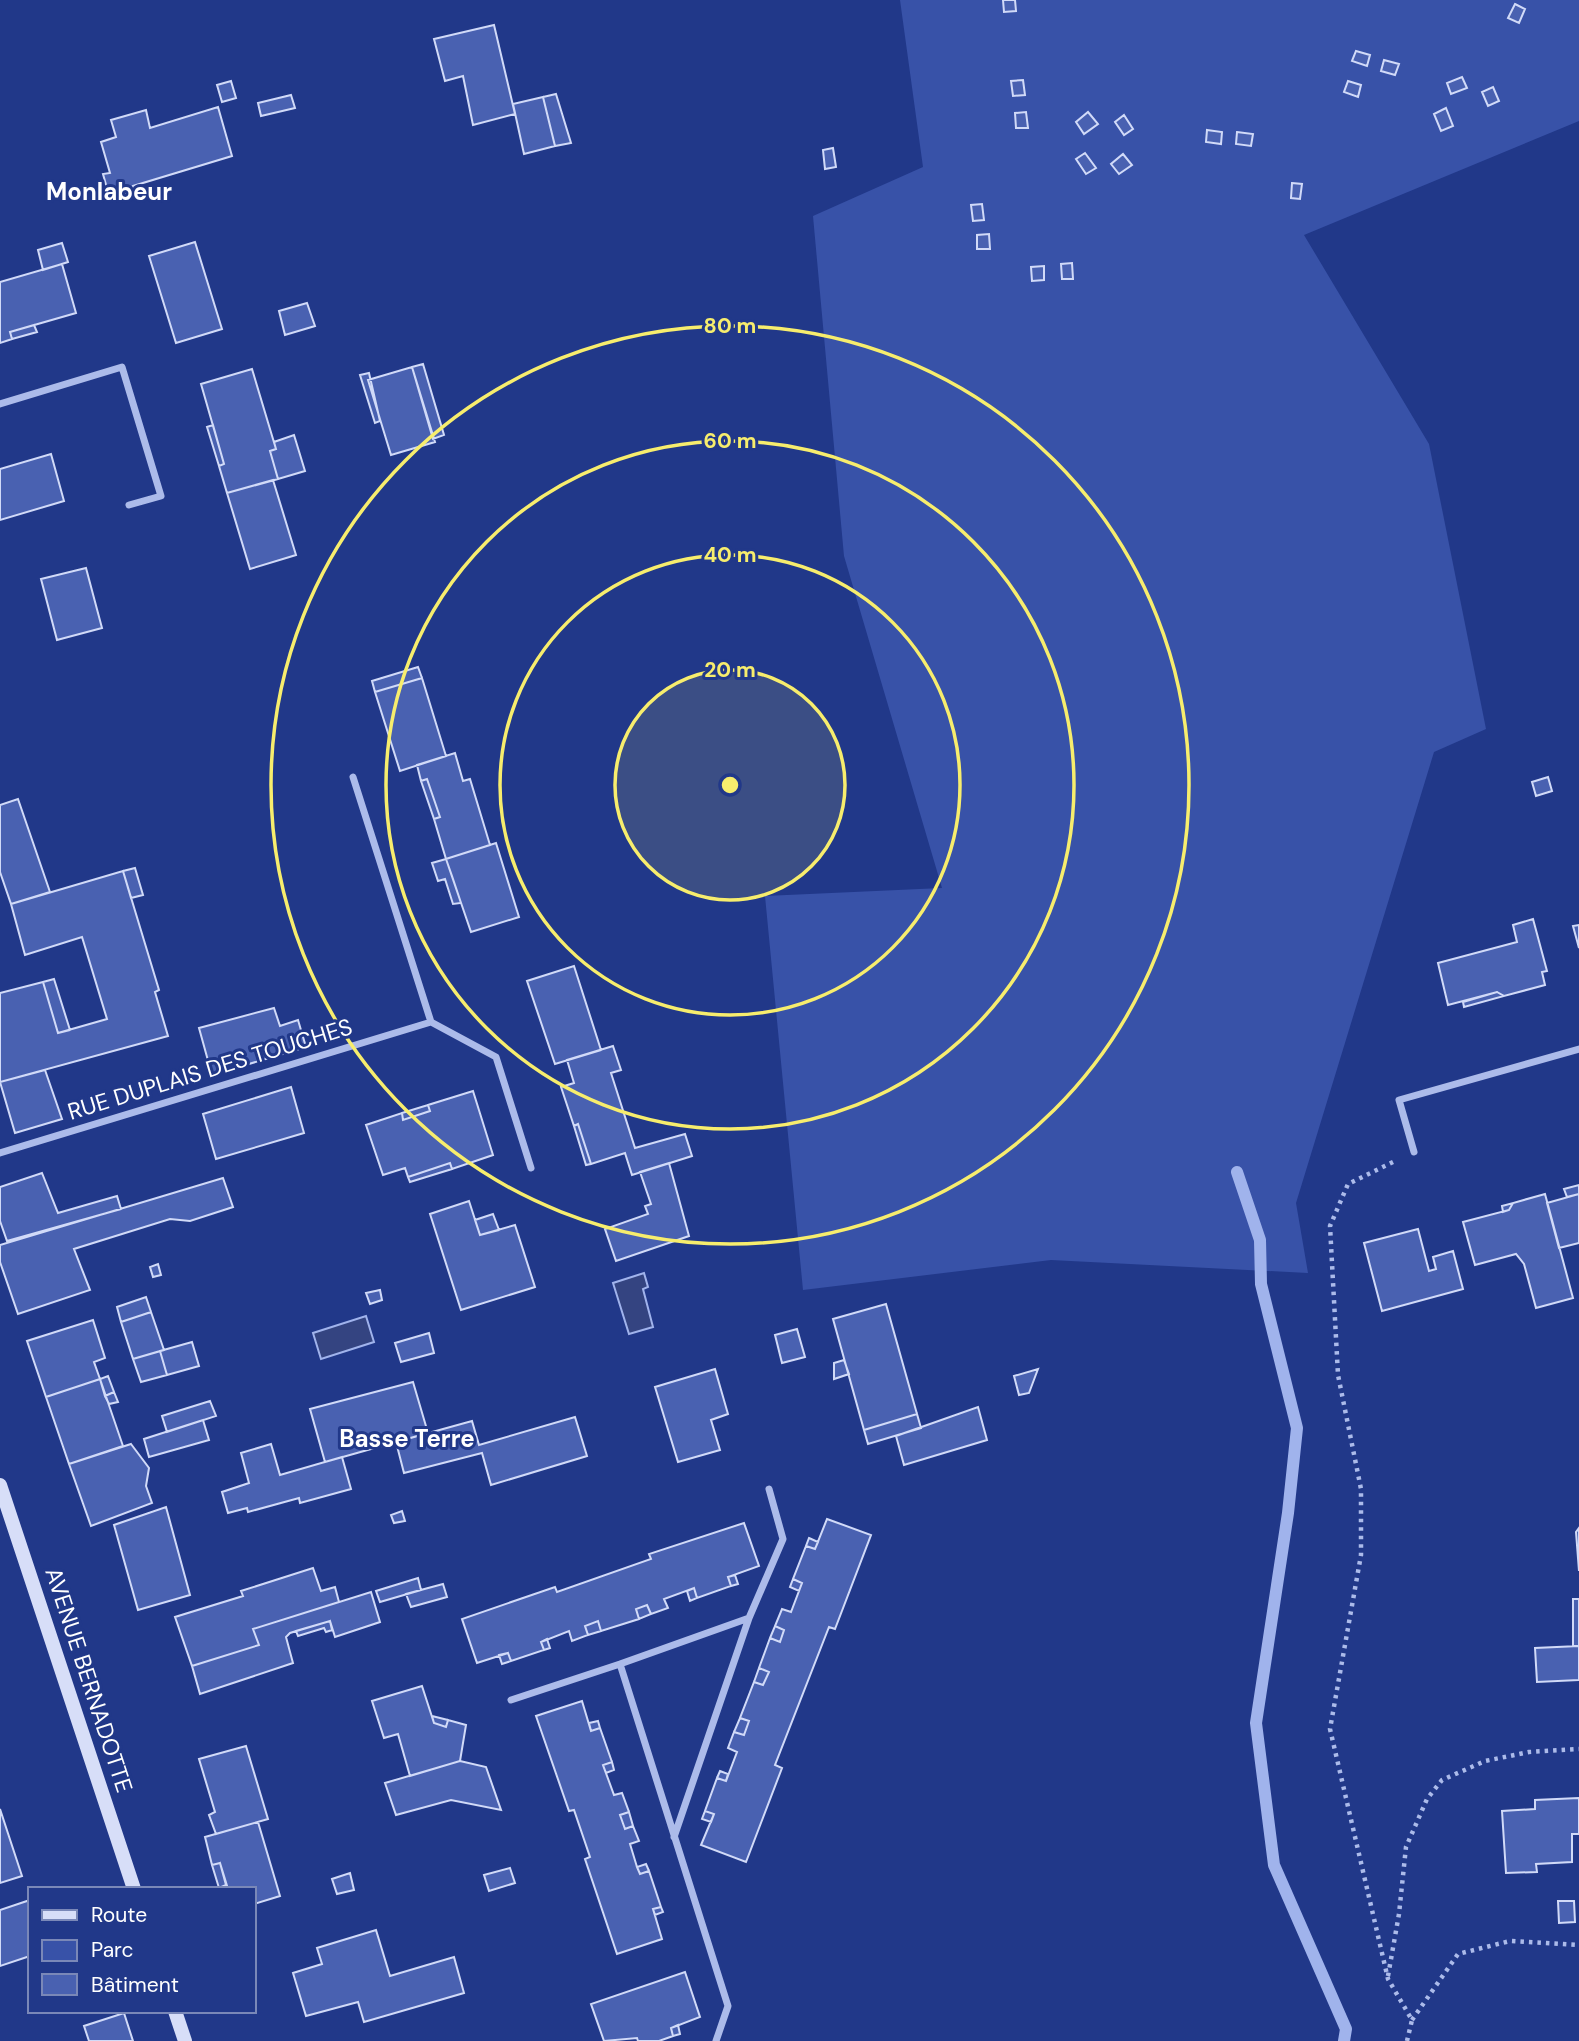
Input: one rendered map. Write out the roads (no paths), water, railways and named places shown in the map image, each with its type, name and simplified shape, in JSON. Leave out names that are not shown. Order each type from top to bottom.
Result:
[{"type":"street","points":[[0,404],[122,368],[161,496],[129,505]]},
{"type":"street","points":[[353,777],[431,1022],[496,1057],[531,1168]]},
{"type":"street","name":"RUE DUPLAIS DES TOUCHES","points":[[0,1153],[431,1022]]},
{"type":"street","points":[[1414,1152],[1399,1100],[1579,1049]]},
{"type":"street","name":"AVENUE BERNADOTTE","points":[[0,1485],[133,1887]]},
{"type":"street","points":[[674,1837],[749,1618],[783,1539],[769,1489]]},
{"type":"street","points":[[511,1700],[749,1618]]},
{"type":"street","points":[[620,1664],[728,2006],[716,2041]]},
{"type":"street","points":[[176,2013],[185,2041]]},
{"type":"waterway","points":[[1237,1172],[1260,1240],[1261,1284],[1297,1428],[1288,1513],[1256,1723],[1274,1865],[1346,2029],[1344,2041]]},
{"type":"district","name":"Monlabeur","points":[[109,192]]},
{"type":"district","name":"Basse Terre","points":[[407,1439]]}]
